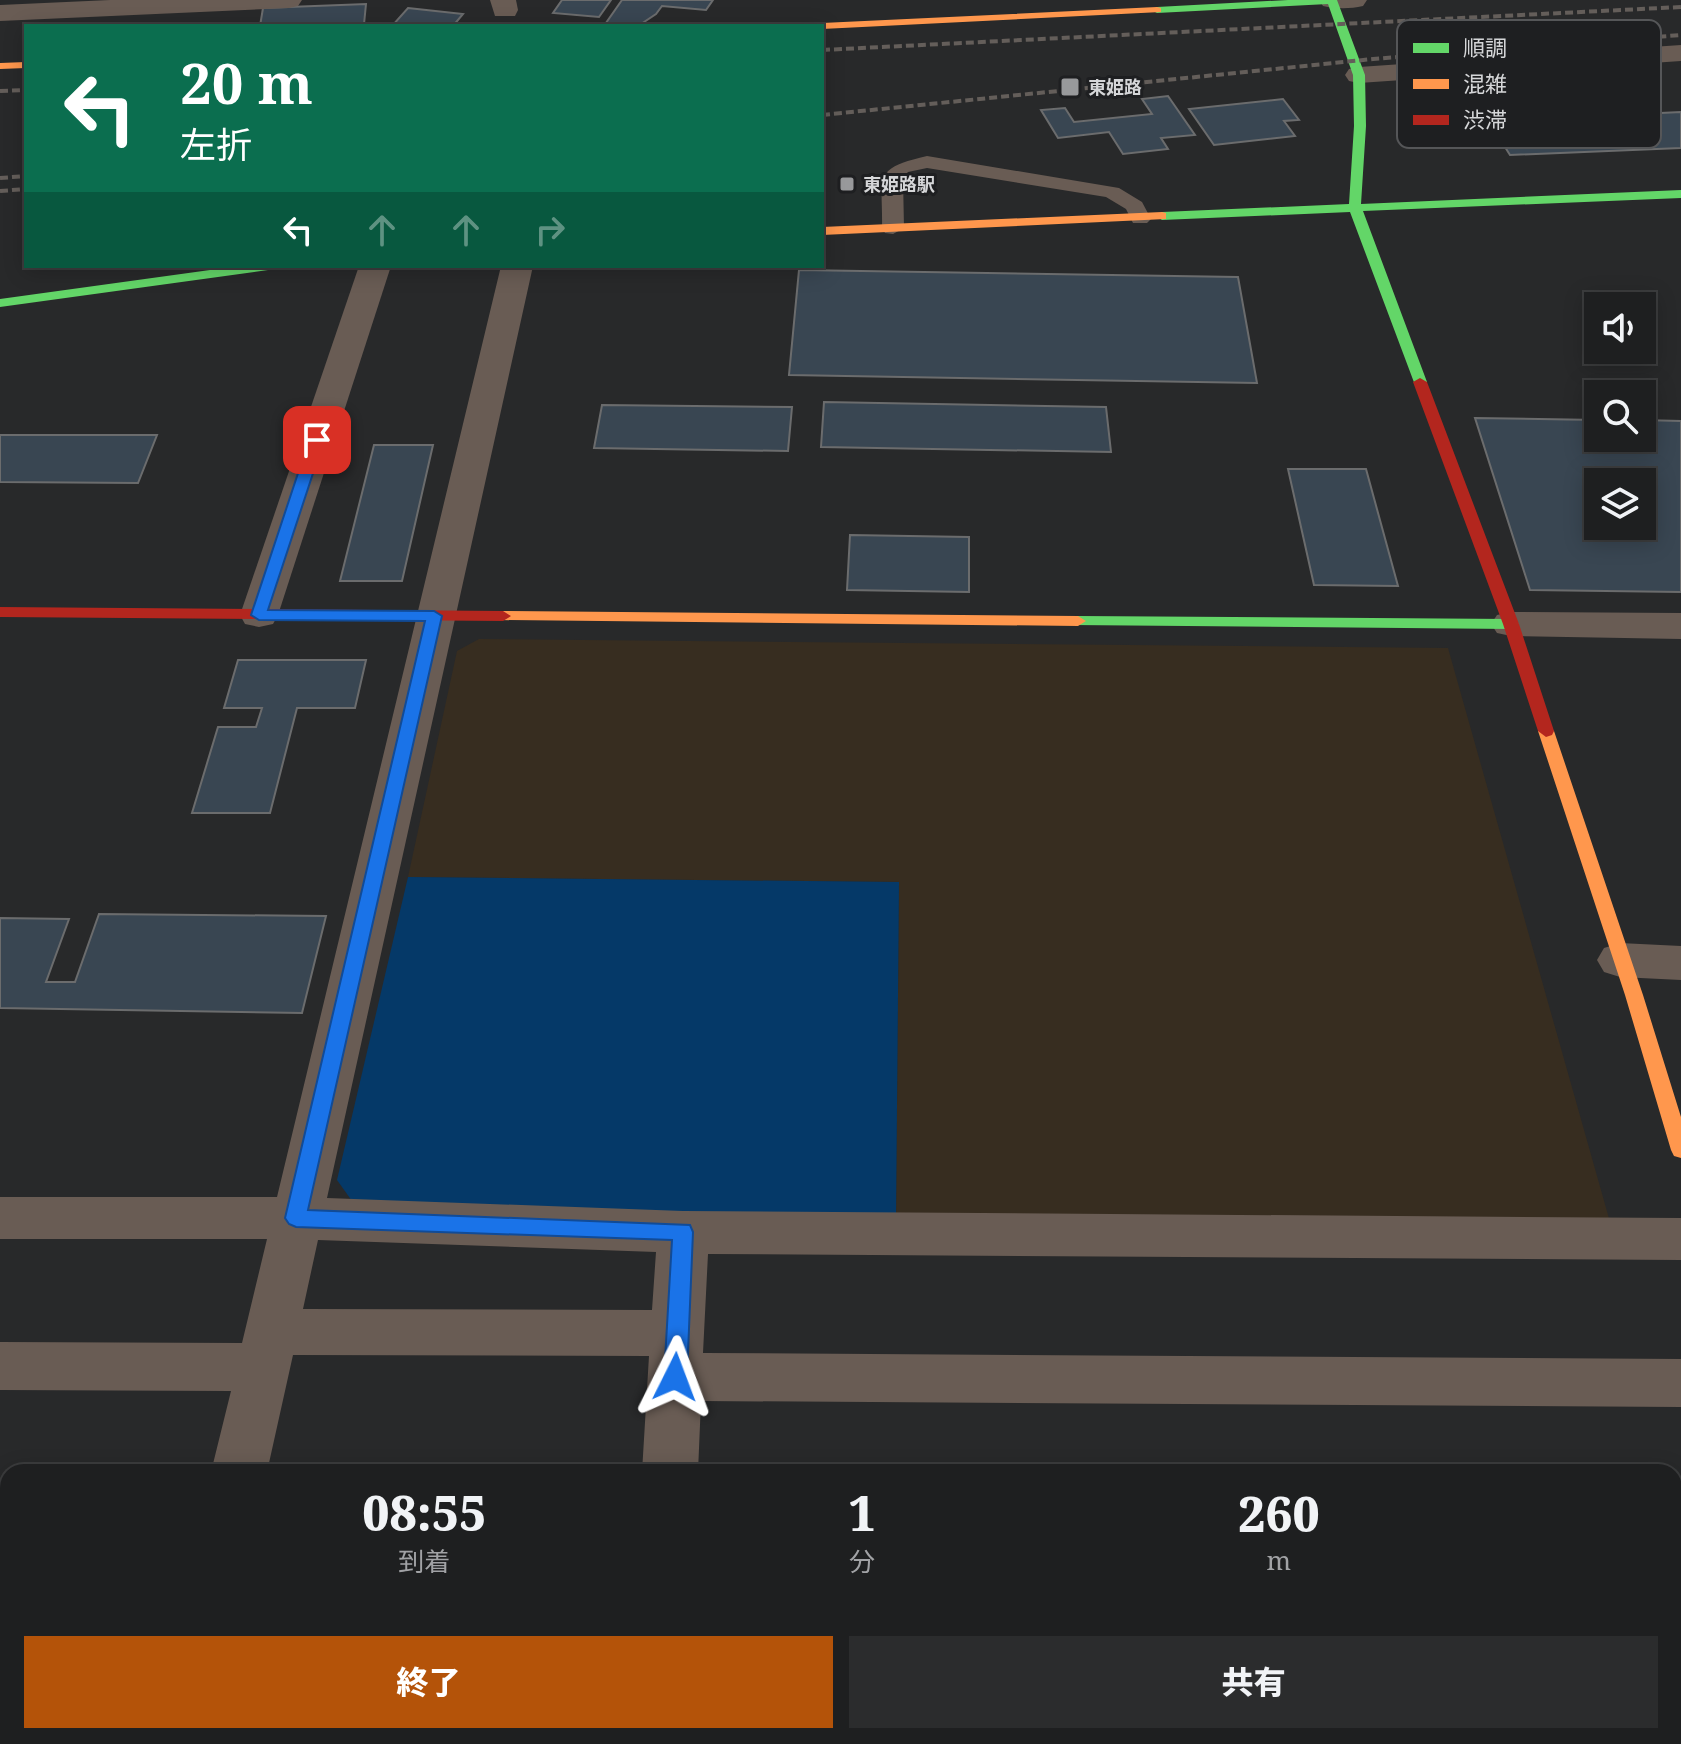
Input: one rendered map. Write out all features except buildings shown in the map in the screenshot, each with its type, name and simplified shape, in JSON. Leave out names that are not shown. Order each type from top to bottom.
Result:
[{"type":"street","points":[[0,13],[156,3],[289,0]]},
{"type":"street","points":[[824,26],[1339,0],[1359,75],[1360,126],[1355,207],[1511,624],[1634,995],[1681,1150]]},
{"type":"street","points":[[1661,54],[1681,53]]},
{"type":"street","points":[[0,66],[24,65]]},
{"type":"street","points":[[1359,75],[1397,72]]},
{"type":"street","points":[[824,231],[1681,194]]},
{"type":"street","points":[[0,303],[254,268]]},
{"type":"street","points":[[259,615],[374,268]]},
{"type":"street","points":[[241,1464],[517,268]]},
{"type":"street","points":[[0,612],[1681,626]]},
{"type":"street","points":[[1620,960],[1681,963]]},
{"type":"street","points":[[0,1218],[296,1218],[683,1232],[1681,1239]]},
{"type":"street","points":[[670,1464],[683,1232]]},
{"type":"street","points":[[0,1366],[267,1350],[676,1355],[1681,1383]]},
{"type":"lane","points":[[893,228],[893,177],[901,168],[927,162],[1112,192],[1135,206],[1140,219]]},
{"type":"shaded area","points":[[479,639],[1448,648],[1610,1222],[896,1218],[899,882],[408,877],[457,651]]},
{"type":"shaded area","points":[[408,877],[899,882],[896,1218],[357,1208],[337,1180]]},
{"type":"railway","points":[[1421,20],[1681,7]]},
{"type":"railway","points":[[824,50],[1397,21]]},
{"type":"railway","points":[[1661,37],[1681,35]]},
{"type":"railway","points":[[824,115],[1397,57]]},
{"type":"railway","points":[[0,91],[24,90]]},
{"type":"railway","points":[[0,178],[24,176]]},
{"type":"railway","points":[[0,191],[24,189]]},
{"type":"traffic: fast","points":[[1157,10],[1332,1],[1359,75],[1360,126],[1355,207],[1420,382]]},
{"type":"traffic: fast","points":[[1162,216],[1681,194]]},
{"type":"traffic: fast","points":[[0,303],[254,268]]},
{"type":"traffic: fast","points":[[1078,621],[1511,624]]},
{"type":"traffic: slow","points":[[824,26],[1157,10]]},
{"type":"traffic: slow","points":[[0,66],[24,65]]},
{"type":"traffic: slow","points":[[824,231],[1162,216]]},
{"type":"traffic: slow","points":[[503,616],[1078,621]]},
{"type":"traffic: slow","points":[[1546,731],[1634,995],[1681,1150]]},
{"type":"traffic: jam","points":[[1420,382],[1511,624],[1546,731]]},
{"type":"traffic: jam","points":[[0,612],[503,616]]},
{"type":"place","name":"東姫路","points":[[1070,87]]},
{"type":"place","name":"東姫路駅","points":[[847,184]]},
{"type":"route","points":[[317,440],[259,615],[434,616],[296,1218],[683,1232],[675,1377]]}]
